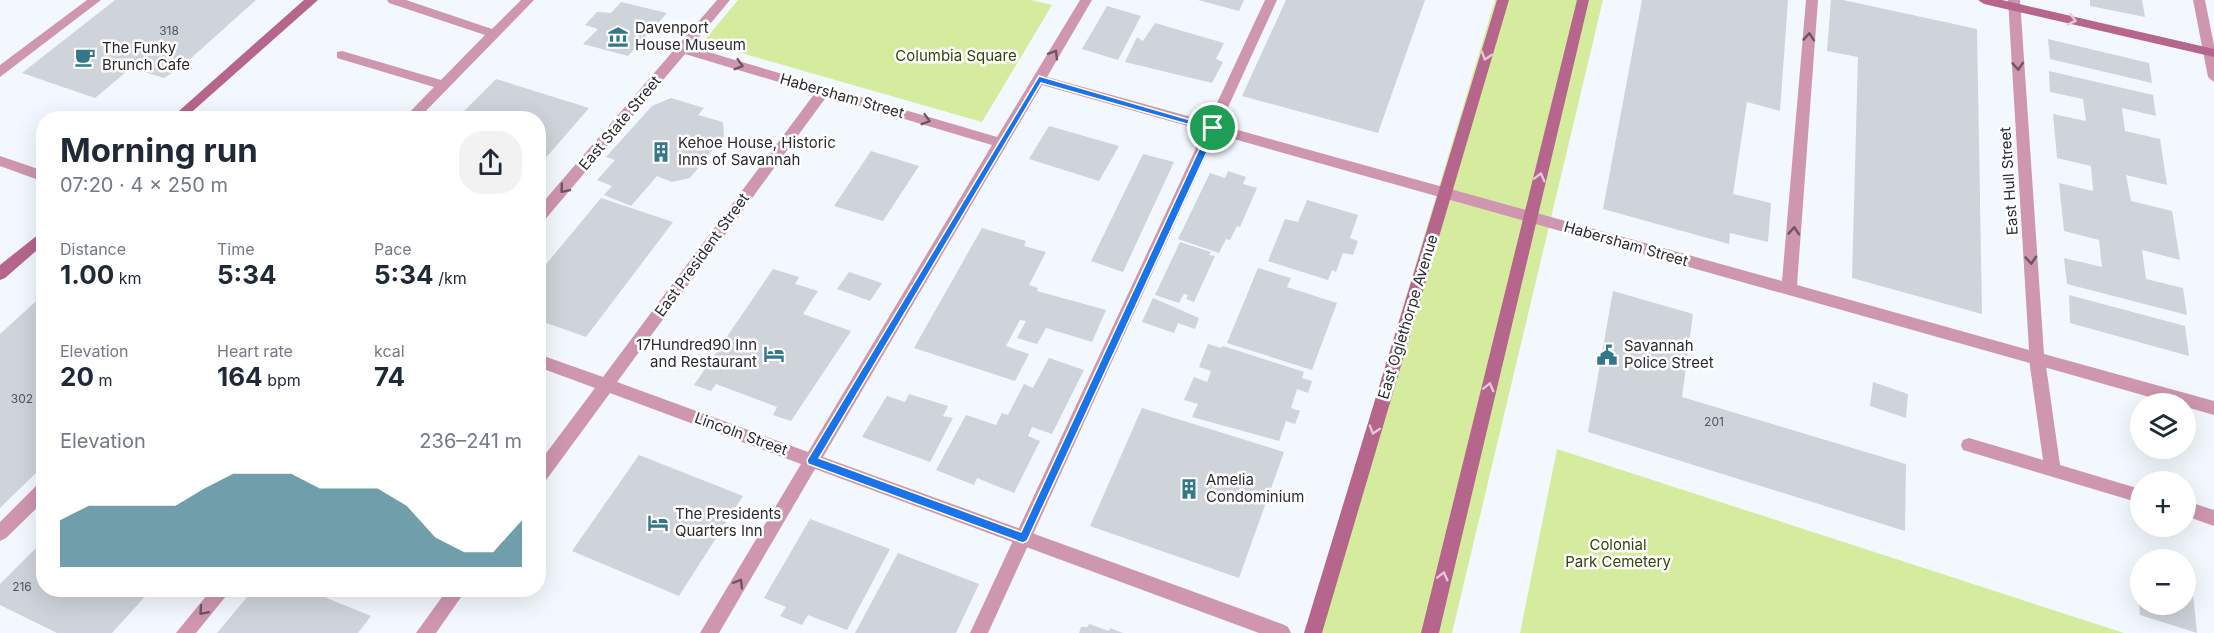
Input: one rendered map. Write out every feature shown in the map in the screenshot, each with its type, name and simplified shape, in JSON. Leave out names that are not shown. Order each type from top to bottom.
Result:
[{"type":"main road","points":[[185,111],[312,0]]},
{"type":"main road","name":"East Oglethorpe Avenue","points":[[1313,633],[1503,0]]},
{"type":"main road","points":[[1430,633],[1583,0]]},
{"type":"main road","points":[[1984,0],[2014,4],[2212,52]]},
{"type":"main road","points":[[0,274],[36,243]]},
{"type":"street","points":[[0,72],[95,0]]},
{"type":"street","points":[[393,0],[495,34]]},
{"type":"street","points":[[418,111],[528,0]]},
{"type":"street","name":"East State Street","points":[[546,209],[724,0]]},
{"type":"street","points":[[979,633],[1271,0]]},
{"type":"street","points":[[1790,290],[1812,0]]},
{"type":"street","points":[[2199,0],[2212,52],[2214,77]]},
{"type":"street","points":[[709,633],[1039,79],[1081,1]]},
{"type":"street","name":"East Hull Street","points":[[2014,4],[2037,359],[2053,470]]},
{"type":"street","name":"Habersham Street","points":[[683,49],[1001,143]]},
{"type":"street","points":[[342,56],[444,85]]},
{"type":"street","name":"Habersham Street","points":[[1039,79],[2214,408]]},
{"type":"street","name":"East President Street","points":[[546,467],[824,90]]},
{"type":"street","points":[[0,161],[36,174]]},
{"type":"street","name":"Lincoln Street","points":[[546,363],[1282,633]]},
{"type":"street","points":[[1969,445],[2130,493]]},
{"type":"street","points":[[0,533],[36,497]]},
{"type":"street","points":[[2196,512],[2214,518]]},
{"type":"street","points":[[185,633],[216,597]]},
{"type":"street","points":[[425,633],[452,597]]},
{"type":"green space","name":"Columbia Square","points":[[738,0],[1031,0],[1052,5],[982,122],[703,42]]},
{"type":"green space","points":[[1495,0],[1603,0],[1452,633],[1305,633]]},
{"type":"green space","name":"Colonial Park Cemetery","points":[[1557,449],[2124,633],[1520,633]]},
{"type":"building","points":[[115,0],[256,0],[180,68],[164,78],[131,68],[95,98],[22,73]]},
{"type":"building","points":[[1198,0],[1244,0],[1239,11]]},
{"type":"building","points":[[1286,0],[1425,0],[1378,133],[1242,96]]},
{"type":"building","points":[[1642,0],[1788,0],[1780,111],[1747,102],[1733,194],[1771,203],[1768,242],[1730,233],[1729,244],[1603,209]]},
{"type":"building","points":[[1831,0],[1843,0],[1977,29],[1982,314],[1852,278],[1858,57],[1827,51]]},
{"type":"building","points":[[2090,0],[2142,0],[2145,17],[2090,6]]},
{"type":"building","name":"Davenport House Museum","points":[[621,2],[667,13],[628,56],[583,44],[598,29],[585,25],[597,12],[611,13]]},
{"type":"building","points":[[1107,6],[1141,16],[1118,60],[1082,49]]},
{"type":"building","points":[[1155,23],[1224,43],[1216,59],[1223,62],[1212,83],[1125,62],[1137,37],[1143,41]]},
{"type":"building","points":[[2048,39],[2149,63],[2152,83],[2050,59]]},
{"type":"building","points":[[2049,71],[2153,95],[2156,116],[2122,108],[2125,131],[2160,139],[2167,185],[2126,175],[2131,201],[2172,211],[2180,260],[2142,250],[2146,279],[2183,288],[2187,315],[2067,284],[2064,258],[2102,267],[2099,240],[2064,231],[2059,183],[2093,191],[2091,166],[2057,158],[2053,114],[2086,121],[2083,99],[2050,92]]},
{"type":"building","points":[[496,79],[589,108],[546,158],[546,111],[464,111]]},
{"type":"building","name":"Kehoe House, Historic Inns of Savannah","points":[[671,98],[704,108],[698,115],[723,122],[724,136],[690,178],[672,182],[657,176],[631,206],[604,195],[612,186],[597,180],[615,160],[606,157],[652,106]]},
{"type":"building","points":[[1049,126],[1119,146],[1099,181],[1029,159]]},
{"type":"building","points":[[871,151],[919,166],[883,221],[834,206]]},
{"type":"building","points":[[1143,154],[1174,162],[1123,272],[1091,261]]},
{"type":"building","points":[[1228,171],[1246,177],[1243,184],[1257,188],[1240,227],[1237,226],[1230,240],[1226,239],[1219,253],[1178,239],[1210,173],[1225,178]]},
{"type":"building","points":[[601,198],[673,222],[586,337],[546,323],[546,264]]},
{"type":"building","points":[[1307,200],[1358,215],[1350,238],[1358,241],[1353,255],[1343,253],[1336,272],[1332,270],[1328,280],[1268,261],[1285,219],[1298,222]]},
{"type":"building","points":[[982,228],[1026,241],[1024,246],[1046,252],[1029,285],[1038,288],[1037,291],[1106,310],[1092,342],[1046,328],[1037,344],[1017,338],[1026,321],[1020,320],[1006,346],[1029,354],[1015,381],[914,348]]},
{"type":"building","points":[[1180,242],[1211,252],[1209,255],[1215,256],[1194,302],[1186,299],[1188,295],[1184,294],[1179,303],[1155,295]]},
{"type":"building","points":[[1258,268],[1291,278],[1287,287],[1337,303],[1312,370],[1227,343]]},
{"type":"building","name":"17Hundred90 Inn and Restaurant","points":[[773,269],[799,277],[795,284],[818,291],[803,314],[851,331],[791,421],[773,415],[777,407],[716,384],[711,391],[694,385]]},
{"type":"building","points":[[849,272],[882,283],[870,301],[837,289]]},
{"type":"building","points":[[1613,291],[1693,314],[1682,397],[1906,464],[1905,531],[1588,432]]},
{"type":"building","points":[[2069,295],[2185,326],[2189,356],[2070,323]]},
{"type":"building","points":[[1153,298],[1199,318],[1195,329],[1178,323],[1174,333],[1142,322]]},
{"type":"building","points":[[36,301],[36,473],[0,508],[0,334]]},
{"type":"building","points":[[1208,344],[1221,348],[1223,346],[1304,372],[1302,378],[1312,381],[1308,393],[1297,389],[1291,408],[1300,411],[1295,424],[1286,421],[1279,441],[1192,417],[1198,404],[1184,400],[1194,377],[1207,382],[1211,371],[1199,367]]},
{"type":"building","points":[[1049,358],[1084,370],[1052,434],[1032,427],[1028,436],[1040,441],[1014,493],[977,478],[974,485],[936,470],[966,415],[996,425],[1002,413],[1008,415],[1024,384],[1033,388]]},
{"type":"building","points":[[1873,382],[1908,394],[1906,418],[1870,406]]},
{"type":"building","points":[[909,394],[948,406],[943,416],[953,418],[930,462],[862,437],[887,396],[905,402]]},
{"type":"building","name":"Amelia Condominium","points":[[1142,408],[1284,452],[1239,578],[1090,526]]},
{"type":"building","name":"The Presidents Quarters Inn","points":[[639,455],[743,496],[679,596],[572,551]]},
{"type":"building","points":[[810,519],[890,549],[847,630],[808,615],[802,625],[780,616],[786,607],[764,598]]},
{"type":"building","points":[[36,548],[36,597],[145,597],[112,633],[57,633],[0,605],[0,584]]},
{"type":"building","points":[[898,553],[979,584],[956,633],[855,633]]},
{"type":"building","points":[[247,597],[324,597],[371,616],[358,633],[217,633]]},
{"type":"building","points":[[2140,615],[2195,615],[2197,633]]},
{"type":"building","points":[[1089,624],[1123,633],[1079,633],[1081,627],[1088,627]]},
{"type":"place","name":"Davenport House Museum","points":[[618,37]]},
{"type":"place","name":"The Funky Brunch Cafe","points":[[85,57]]},
{"type":"place","name":"Kehoe House, Historic Inns of Savannah","points":[[661,152]]},
{"type":"place","name":"17Hundred90 Inn and Restaurant","points":[[774,354]]},
{"type":"place","name":"Savannah Police Street","points":[[1607,355]]},
{"type":"place","name":"Amelia Condominium","points":[[1189,489]]},
{"type":"place","name":"The Presidents Quarters Inn","points":[[658,523]]},
{"type":"route","points":[[1039,79],[1213,128],[1023,538],[812,460],[1039,79]]}]
